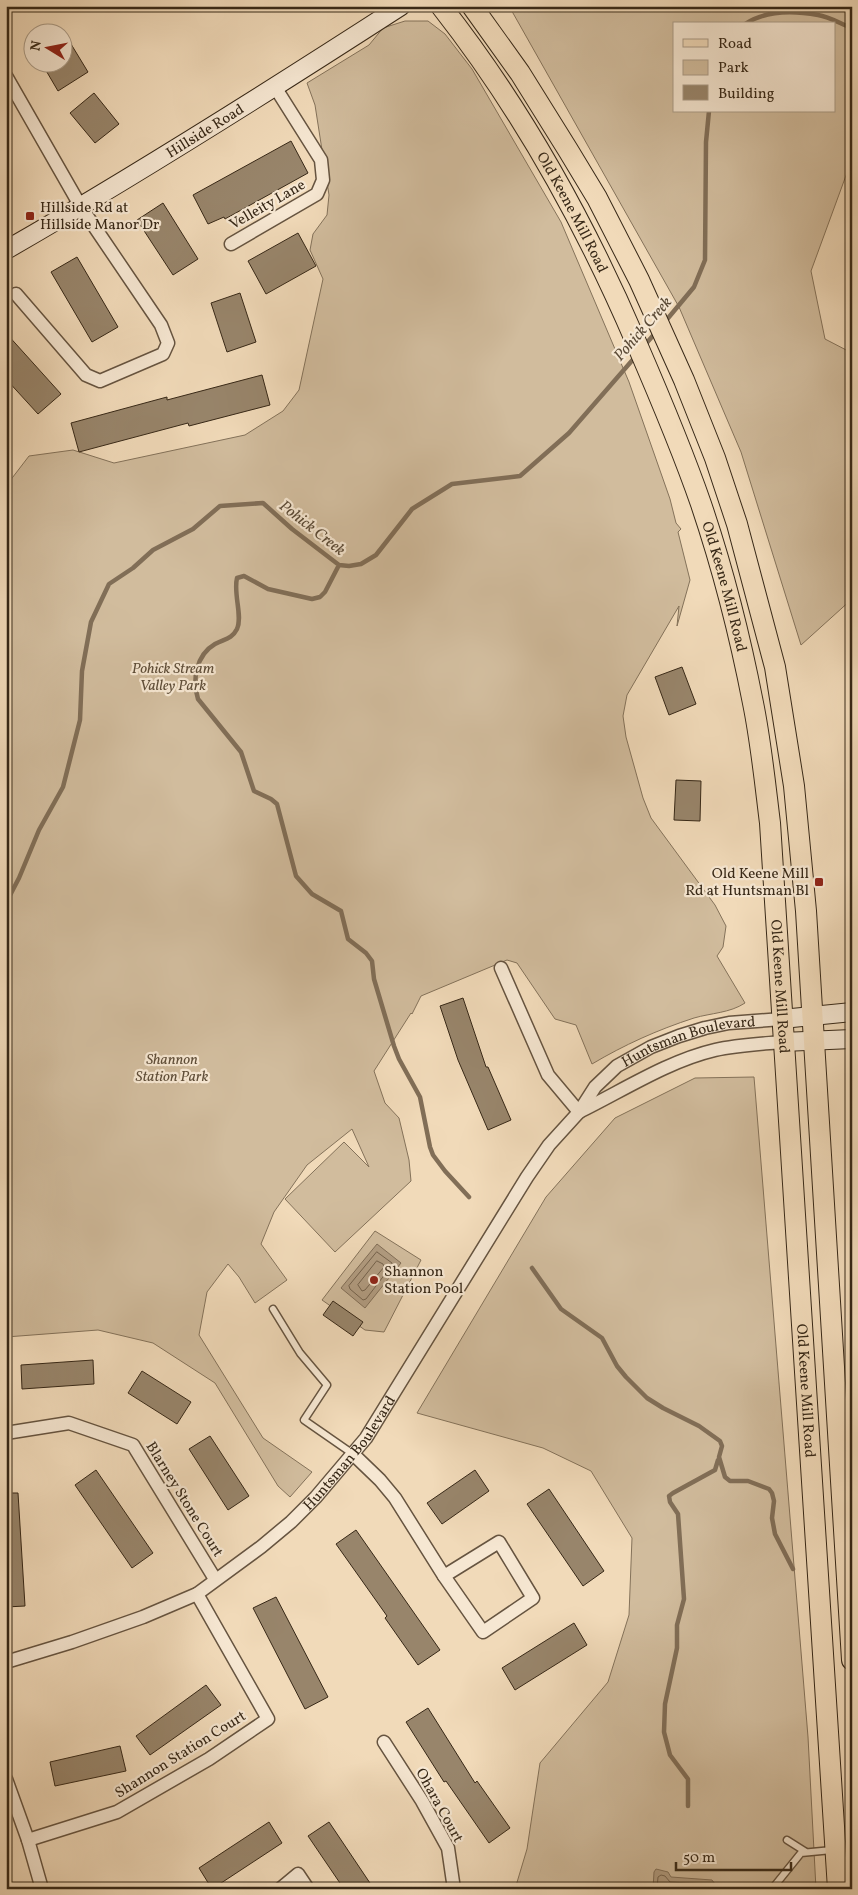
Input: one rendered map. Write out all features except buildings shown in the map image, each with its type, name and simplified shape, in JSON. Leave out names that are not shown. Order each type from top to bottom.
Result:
[{"type":"main road","name":"Old Keene Mill Road","points":[[441,6],[488,70],[536,146],[588,237],[616,296],[660,397],[701,505],[739,640],[754,706],[770,823],[838,1889]]},
{"type":"main road","name":"Old Keene Mill Road","points":[[472,6],[520,73],[568,150],[601,206],[639,280],[684,380],[715,458],[737,524],[775,667],[794,786],[806,911],[852,1660]]},
{"type":"street","name":"Hillside Road","points":[[6,250],[81,207],[275,87],[401,6]]},
{"type":"street","points":[[6,76],[81,207],[160,325],[168,343],[163,354],[100,381],[86,375],[16,294]]},
{"type":"street","name":"Velleity Lane","points":[[231,244],[317,194],[323,180],[321,160],[275,87]]},
{"type":"street","points":[[501,968],[548,1075],[578,1112]]},
{"type":"street","name":"Huntsman Boulevard","points":[[6,1662],[142,1617],[196,1594],[262,1546],[316,1498],[366,1438],[527,1177],[549,1145],[578,1112],[595,1086],[617,1066],[651,1048],[704,1028],[729,1023],[852,1012]]},
{"type":"street","name":"Huntsman Boulevard","points":[[578,1112],[660,1070],[688,1058],[714,1050],[738,1045],[852,1039]]},
{"type":"street","name":"Blarney Stone Court","points":[[6,1433],[69,1423],[133,1444],[215,1579]]},
{"type":"street","points":[[353,1454],[380,1480],[395,1498],[444,1576],[483,1632],[533,1598],[499,1542],[444,1576]]},
{"type":"street","name":"Shannon Station Court","points":[[28,1840],[117,1812],[209,1759],[268,1719],[196,1594]]},
{"type":"street","name":"Ohara Court","points":[[384,1742],[422,1801],[448,1848],[454,1889]]},
{"type":"street","points":[[6,1779],[28,1840],[42,1889]]},
{"type":"street","points":[[280,1889],[298,1874],[308,1889]]},
{"type":"lane","points":[[273,1310],[300,1353],[327,1385],[304,1420],[353,1454]]},
{"type":"lane","points":[[787,1840],[806,1852]]},
{"type":"lane","points":[[772,1889],[799,1855],[806,1852],[836,1850]]},
{"type":"green space","points":[[509,6],[852,6],[852,170],[848,170],[811,271],[825,339],[852,353],[852,599],[801,645],[741,452],[679,307]]},
{"type":"green space","points":[[405,21],[428,21],[445,34],[472,69],[561,222],[629,382],[670,499],[676,523],[681,529],[678,532],[690,580],[677,626],[679,606],[627,695],[623,716],[626,737],[643,798],[651,818],[715,905],[726,926],[723,947],[717,956],[745,1003],[733,1009],[694,1018],[654,1033],[616,1050],[592,1064],[576,1025],[555,1019],[517,963],[507,960],[421,996],[412,1014],[374,1071],[385,1103],[399,1118],[409,1160],[411,1181],[335,1252],[285,1199],[344,1142],[369,1167],[352,1129],[307,1165],[274,1212],[261,1244],[287,1280],[255,1303],[239,1277],[228,1264],[207,1292],[199,1335],[263,1438],[312,1472],[290,1497],[278,1486],[215,1383],[153,1343],[98,1330],[6,1337],[6,486],[29,456],[73,450],[114,463],[245,435],[283,411],[299,390],[323,279],[310,250],[313,234],[327,215],[329,195],[315,105],[307,83],[369,45],[383,28]]},
{"type":"green space","points":[[754,1077],[808,1737],[816,1889],[515,1889],[527,1849],[540,1763],[608,1682],[629,1615],[632,1538],[591,1471],[543,1448],[417,1413],[546,1197],[615,1118],[695,1078]]},
{"type":"green space","name":"Shannon Station Pool","points":[[375,1231],[421,1260],[384,1332],[365,1330],[322,1300]]},
{"type":"water","points":[[377,1244],[401,1263],[365,1308],[341,1288]]},
{"type":"water","points":[[656,1869],[668,1872],[671,1877],[712,1880],[715,1884],[715,1889],[653,1889],[654,1872]]},
{"type":"waterway","name":"Pohick Creek","points":[[748,22],[771,14],[800,13],[822,16],[852,28]]},
{"type":"waterway","name":"Pohick Creek","points":[[664,323],[694,287],[705,260],[706,142],[709,112]]},
{"type":"waterway","name":"Pohick Creek","points":[[644,346],[657,331]]},
{"type":"waterway","name":"Pohick Creek","points":[[6,903],[19,878],[39,830],[63,787],[80,720],[82,671],[91,622],[109,584],[133,568],[153,550],[193,529],[220,506],[263,503],[292,529],[339,565],[361,564],[376,555],[412,509],[452,484],[520,476],[569,433],[636,356]]},
{"type":"waterway","points":[[339,565],[325,592],[320,597],[312,599],[268,589],[244,576],[237,578],[236,591],[239,624],[230,637],[215,644],[203,655],[197,668],[196,692],[198,699],[241,752],[254,791],[277,804],[296,876],[312,894],[341,911],[348,939],[366,953],[372,961],[374,979],[394,1046],[420,1097],[433,1155],[469,1197]]},
{"type":"waterway","points":[[532,1268],[561,1309],[602,1338],[617,1366],[647,1398],[699,1426],[720,1441],[722,1446],[719,1457],[725,1477],[730,1481],[748,1481],[769,1489],[774,1501],[772,1518],[775,1534],[793,1569]]},
{"type":"waterway","points":[[688,1806],[688,1779],[670,1755],[664,1732],[665,1704],[677,1648],[677,1625],[684,1599],[678,1514],[670,1502],[669,1496],[715,1470],[718,1460]]},
{"type":"place","name":"Hillside Rd at Hillside Manor Dr","points":[[30,216]]},
{"type":"place","name":"Old Keene Mill Rd at Huntsman Bl","points":[[819,882]]},
{"type":"place","name":"Shannon Station Pool","points":[[374,1280]]},
{"type":"park label","name":"Pohick Stream Valley Park","points":[[173,676]]},
{"type":"park label","name":"Shannon Station Park","points":[[172,1068]]}]
